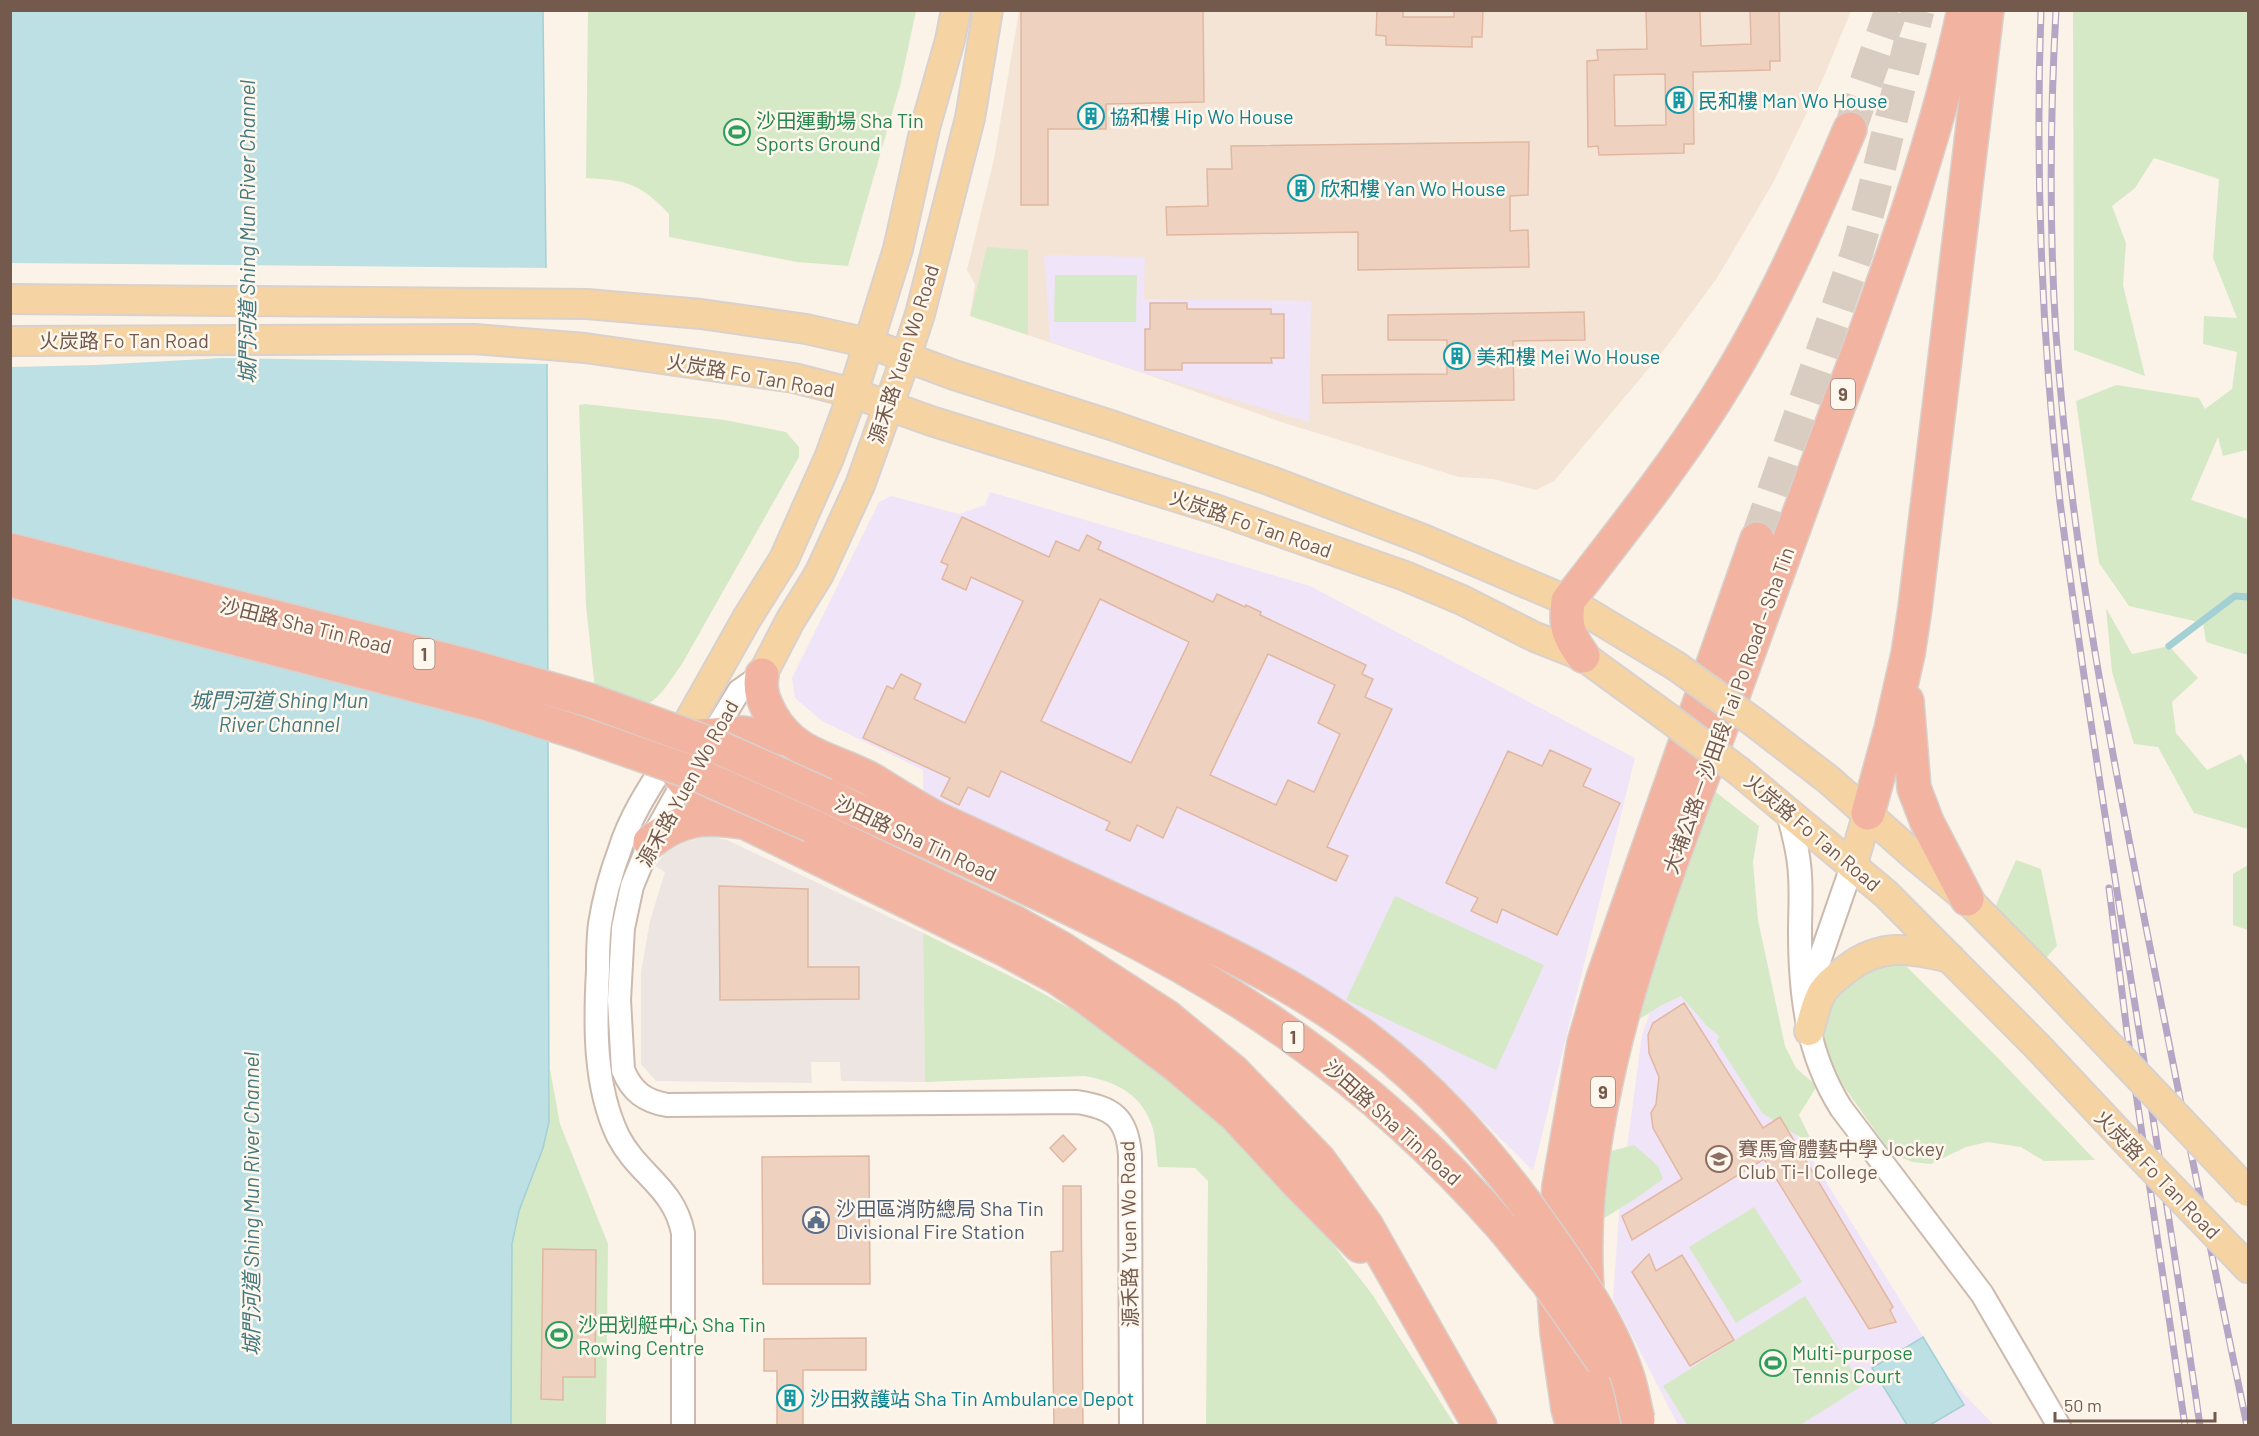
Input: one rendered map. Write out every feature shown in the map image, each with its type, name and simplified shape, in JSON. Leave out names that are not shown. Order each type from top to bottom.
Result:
[{"type":"highway","name":"大埔公路－沙田段 Tai Po Road – Sha Tin","points":[[1604,1425],[1593,1352],[1586,1279],[1588,1200],[1598,1118],[1610,1060],[1638,962],[1671,867],[1872,315],[1924,165],[1964,10]]},
{"type":"highway","points":[[1868,813],[1905,670],[1927,520],[1987,10]]},
{"type":"highway","points":[[1583,656],[1571,640],[1566,622],[1569,601],[1673,464],[1717,398],[1758,327],[1794,256],[1850,129]]},
{"type":"highway","name":"大埔公路－沙田段 Tai Po Road – Sha Tin","points":[[1573,1425],[1568,1409],[1560,1355],[1553,1277],[1559,1186],[1582,1054],[1603,978],[1757,538]]},
{"type":"highway","name":"沙田路 Sha Tin Road","points":[[10,550],[469,666],[589,700],[716,746],[825,795],[1064,906],[1203,979],[1326,1061],[1384,1109],[1445,1166],[1504,1229],[1548,1283],[1596,1351],[1639,1423]]},
{"type":"highway","name":"沙田路 Sha Tin Road","points":[[10,580],[488,704],[696,774],[800,835],[1014,922],[1102,973],[1190,1034],[1260,1098],[1318,1160],[1376,1240],[1480,1425]]},
{"type":"highway","points":[[1905,670],[1914,788],[1928,822],[1967,899]]},
{"type":"highway","points":[[762,675],[760,689],[763,698],[777,725],[788,739],[811,753],[873,780],[895,796],[938,819],[1223,951],[1319,1004],[1370,1041],[1421,1083],[1463,1128],[1526,1204],[1559,1250],[1602,1320],[1628,1376],[1639,1423]]},
{"type":"highway","points":[[743,822],[702,797],[677,759],[713,734],[743,733],[788,739]]},
{"type":"highway","points":[[800,835],[779,829],[776,819],[779,804],[786,791],[801,776],[816,769],[838,766]]},
{"type":"highway","points":[[650,842],[669,828],[693,821],[716,818],[800,835]]},
{"type":"main road","name":"源禾路 Yuen Wo Road","points":[[677,759],[747,618],[784,559],[823,474],[853,393],[898,249],[925,128],[950,40],[956,10]]},
{"type":"main road","name":"源禾路 Yuen Wo Road","points":[[762,675],[823,565],[860,485],[906,357],[926,291],[970,118],[988,10]]},
{"type":"main road","name":"火炭路 Fo Tan Road","points":[[10,299],[587,304],[701,314],[806,328],[868,343],[954,375],[1114,426],[1271,481],[1423,539],[1569,601],[1676,666],[1755,723],[1868,813],[1967,899],[2248,1192]]},
{"type":"main road","name":"火炭路 Fo Tan Road","points":[[10,341],[474,339],[585,348],[794,378],[853,393],[888,407],[1215,509],[1394,572],[1462,600],[1535,637],[1583,656],[1740,772],[1787,810],[1886,894],[2038,1047],[2240,1260]]},
{"type":"main road","points":[[1852,866],[1868,813]]},
{"type":"main road","points":[[1806,1018],[1822,992],[1836,978],[1855,963],[1874,953],[1894,949],[1915,950],[1950,958]]},
{"type":"street","name":"源禾路 Yuen Wo Road","points":[[682,1425],[683,1233],[680,1216],[671,1200],[630,1155],[612,1119],[601,1076],[596,1001],[600,926],[620,847],[633,817],[677,759],[713,734],[739,691],[762,675]]},
{"type":"street","name":"源禾路 Yuen Wo Road","points":[[677,759],[650,842],[632,886],[623,928],[619,1000],[623,1070],[634,1091],[645,1099],[667,1105],[1077,1102],[1109,1110],[1121,1120],[1129,1137],[1131,1425]]},
{"type":"street","points":[[1787,810],[1799,866],[1800,947],[1806,1018],[1816,1057],[1828,1087],[1841,1108],[1982,1294],[2060,1425]]},
{"type":"street","points":[[1806,1018],[1852,866]]},
{"type":"shaded area","points":[[1019,11],[1851,11],[1822,81],[1773,183],[1717,278],[1661,354],[1554,481],[1536,490],[1493,479],[1459,477],[1281,422],[1137,371],[970,316],[975,284],[967,270],[994,159]]},
{"type":"shaded area","points":[[1044,255],[1145,257],[1144,299],[1311,301],[1309,422],[1137,371],[1050,341]]},
{"type":"shaded area","points":[[990,492],[1310,586],[1635,758],[1533,1171],[1447,1085],[1316,993],[923,804],[923,770],[822,721],[795,698],[792,678],[879,502],[891,496],[959,514],[985,505]]},
{"type":"shaded area","points":[[708,836],[727,840],[923,933],[925,1082],[841,1081],[840,1062],[811,1062],[812,1083],[656,1081],[641,1064],[641,972],[650,921],[665,872],[655,866],[666,852],[685,842]]},
{"type":"shaded area","name":"賽馬會體藝中學 Jockey Club Ti-I College","points":[[1664,972],[1734,1049],[1786,1118],[1951,1381],[1994,1425],[1678,1425],[1613,1299],[1620,1200],[1642,1035]]},
{"type":"green space","name":"沙田運動場 Sha Tin Sports Ground","points":[[588,11],[916,11],[900,86],[848,266],[797,262],[669,237],[669,214],[650,196],[623,182],[586,178]]},
{"type":"green space","points":[[2073,11],[2248,11],[2248,454],[2246,450],[2223,456],[2218,437],[2191,500],[2248,519],[2248,655],[2206,642],[2203,623],[2129,606],[2099,563],[2076,401],[2116,385],[2199,398],[2205,409],[2232,389],[2237,352],[2203,344],[2204,316],[2237,318],[2213,258],[2219,179],[2154,158],[2135,188],[2112,206],[2126,243],[2123,285],[2145,376],[2074,350]]},
{"type":"green space","points":[[987,247],[1028,250],[1028,335],[970,316]]},
{"type":"green space","points":[[1055,275],[1137,275],[1136,322],[1054,322]]},
{"type":"green space","points":[[579,405],[725,420],[786,432],[799,447],[799,457],[682,664],[664,690],[645,705],[629,703],[595,689],[586,606]]},
{"type":"green space","points":[[2106,608],[2132,654],[2169,646],[2198,678],[2172,702],[2176,733],[2207,770],[2241,754],[2248,766],[2248,829],[2194,813],[2158,747],[2134,744],[2112,672]]},
{"type":"green space","points":[[1712,789],[1759,826],[1753,862],[1758,920],[1785,1046],[1796,1068],[1817,1086],[1799,1115],[1814,1146],[1762,1113],[1717,1042],[1719,1036],[1707,1026],[1681,996],[1630,1025]]},
{"type":"green space","points":[[2016,860],[2041,869],[2057,946],[2046,958],[2036,952],[1995,907]]},
{"type":"green space","points":[[2248,865],[2248,930],[2233,925],[2233,874]]},
{"type":"green space","points":[[1395,896],[1544,965],[1496,1070],[1346,1000]]},
{"type":"green space","points":[[923,933],[1024,983],[1098,1024],[1169,1077],[1236,1140],[1317,1224],[1372,1294],[1455,1425],[1206,1425],[1208,1181],[1195,1168],[1158,1167],[1155,1138],[1149,1117],[1136,1099],[1108,1082],[1085,1076],[925,1082]]},
{"type":"green space","points":[[1873,966],[1906,966],[2095,1160],[2044,1161],[2021,1147],[1987,1142],[1966,1147],[1931,1164],[1912,1162],[1891,1153],[1832,1070],[1818,1034],[1838,992]]},
{"type":"green space","name":"沙田划艇中心 Sha Tin Rowing Centre","points":[[550,1069],[560,1124],[608,1244],[606,1425],[511,1426],[512,1244],[519,1211],[543,1148],[549,1122]]},
{"type":"green space","points":[[1634,1145],[1658,1166],[1663,1179],[1598,1222],[1604,1153]]},
{"type":"green space","points":[[1754,1207],[1802,1282],[1736,1323],[1689,1247]]},
{"type":"green space","name":"Multi-purpose Tennis Court","points":[[1805,1296],[1862,1386],[1800,1425],[1688,1426],[1663,1386]]},
{"type":"water","name":"城門河道 Shing Mun River Channel","points":[[10,11],[543,11],[547,354],[549,1122],[543,1148],[519,1211],[512,1244],[511,1425],[11,1425]]},
{"type":"water","points":[[1923,1337],[1964,1405],[1930,1425],[1907,1425],[1872,1368]]},
{"type":"pier","points":[[11,263],[549,268],[550,364],[222,358],[10,367]]},
{"type":"building","points":[[1021,10],[1203,10],[1204,102],[1106,104],[1106,129],[1048,129],[1048,205],[1021,205]]},
{"type":"building","points":[[1377,10],[1403,10],[1403,17],[1454,17],[1454,10],[1483,10],[1482,37],[1472,37],[1472,47],[1386,45],[1386,36],[1376,35]]},
{"type":"building","name":"民和樓 Man Wo House","points":[[1646,10],[1700,10],[1701,46],[1751,44],[1750,10],[1779,10],[1780,61],[1770,61],[1770,70],[1693,72],[1694,144],[1684,144],[1684,153],[1599,155],[1598,146],[1588,147],[1587,61],[1598,60],[1597,50],[1647,49]],"holes":[[[1665,74],[1666,125],[1615,126],[1614,75]]]},
{"type":"building","points":[[1529,142],[1528,195],[1510,196],[1510,231],[1528,230],[1529,267],[1358,270],[1358,232],[1167,235],[1166,207],[1208,206],[1207,169],[1232,169],[1231,146]]},
{"type":"building","points":[[1150,303],[1187,303],[1187,309],[1271,309],[1271,314],[1284,314],[1284,358],[1271,358],[1272,363],[1182,363],[1182,370],[1145,370],[1145,329],[1150,329]]},
{"type":"building","name":"美和樓 Mei Wo House","points":[[1584,312],[1585,340],[1513,341],[1514,400],[1323,403],[1322,375],[1447,374],[1447,340],[1388,340],[1388,315]]},
{"type":"building","points":[[962,517],[1049,557],[1056,541],[1079,551],[1087,535],[1101,542],[1098,549],[1213,602],[1217,594],[1245,607],[1246,605],[1261,612],[1260,615],[1366,665],[1362,674],[1373,679],[1365,697],[1392,709],[1327,847],[1348,856],[1336,881],[1177,807],[1163,838],[1137,825],[1130,841],[1106,830],[1110,822],[1001,771],[989,797],[968,787],[959,805],[941,796],[950,778],[863,738],[887,686],[893,689],[901,674],[921,684],[914,699],[965,723],[1023,601],[971,577],[966,590],[942,579],[948,565],[941,562]],"holes":[[[1100,599],[1189,642],[1131,763],[1041,721]],[[1268,654],[1335,685],[1318,723],[1340,734],[1314,792],[1288,780],[1276,805],[1210,775]]]},
{"type":"building","points":[[1550,750],[1591,769],[1583,786],[1620,803],[1557,935],[1502,909],[1497,923],[1471,911],[1478,898],[1446,883],[1508,751],[1542,766]]},
{"type":"building","points":[[719,886],[808,889],[808,967],[859,967],[859,999],[720,1000]]},
{"type":"building","points":[[1684,1003],[1763,1128],[1780,1117],[1893,1307],[1890,1310],[1896,1322],[1869,1329],[1764,1159],[1632,1240],[1622,1216],[1682,1179],[1653,1128],[1651,1113],[1656,1104],[1659,1077],[1649,1053],[1648,1035],[1653,1023]]},
{"type":"building","points":[[1063,1135],[1076,1149],[1063,1162],[1050,1148]]},
{"type":"building","name":"沙田區消防總局 Sha Tin Divisional Fire Station","points":[[869,1156],[870,1284],[763,1284],[762,1157]]},
{"type":"building","points":[[1063,1186],[1081,1186],[1083,1425],[1054,1425],[1051,1252],[1063,1251]]},
{"type":"building","points":[[543,1249],[596,1250],[595,1377],[563,1377],[563,1400],[541,1399]]},
{"type":"building","points":[[1649,1254],[1656,1271],[1682,1255],[1734,1340],[1690,1366],[1632,1272]]},
{"type":"building","name":"沙田救護站 Sha Tin Ambulance Depot","points":[[866,1338],[866,1370],[803,1370],[803,1425],[777,1425],[777,1371],[764,1371],[764,1339]]},
{"type":"waterway","points":[[2169,646],[2235,596],[2248,597]]},
{"type":"tunnel","points":[[1850,129],[1891,10]]},
{"type":"tunnel","points":[[1757,539],[1857,252],[1918,10]]},
{"type":"railway","points":[[2041,10],[2039,133],[2044,318],[2060,502],[2093,733],[2200,1426]]},
{"type":"railway","points":[[2056,10],[2052,91],[2052,253],[2062,410],[2081,560],[2092,635],[2132,858],[2247,1426]]},
{"type":"railway","points":[[2109,888],[2127,1032],[2185,1426]]},
{"type":"place","name":"民和樓 Man Wo House","points":[[1679,100]]},
{"type":"place","name":"協和樓 Hip Wo House","points":[[1091,116]]},
{"type":"place","name":"沙田運動場 Sha Tin Sports Ground","points":[[737,132]]},
{"type":"place","name":"欣和樓 Yan Wo House","points":[[1301,188]]},
{"type":"place","name":"美和樓 Mei Wo House","points":[[1457,356]]},
{"type":"place","name":"賽馬會體藝中學 Jockey Club Ti-I College","points":[[1719,1159]]},
{"type":"place","name":"沙田區消防總局 Sha Tin Divisional Fire Station","points":[[816,1220]]},
{"type":"place","name":"沙田划艇中心 Sha Tin Rowing Centre","points":[[559,1335]]},
{"type":"place","name":"Multi-purpose Tennis Court","points":[[1773,1363]]},
{"type":"place","name":"沙田救護站 Sha Tin Ambulance Depot","points":[[790,1398]]}]
